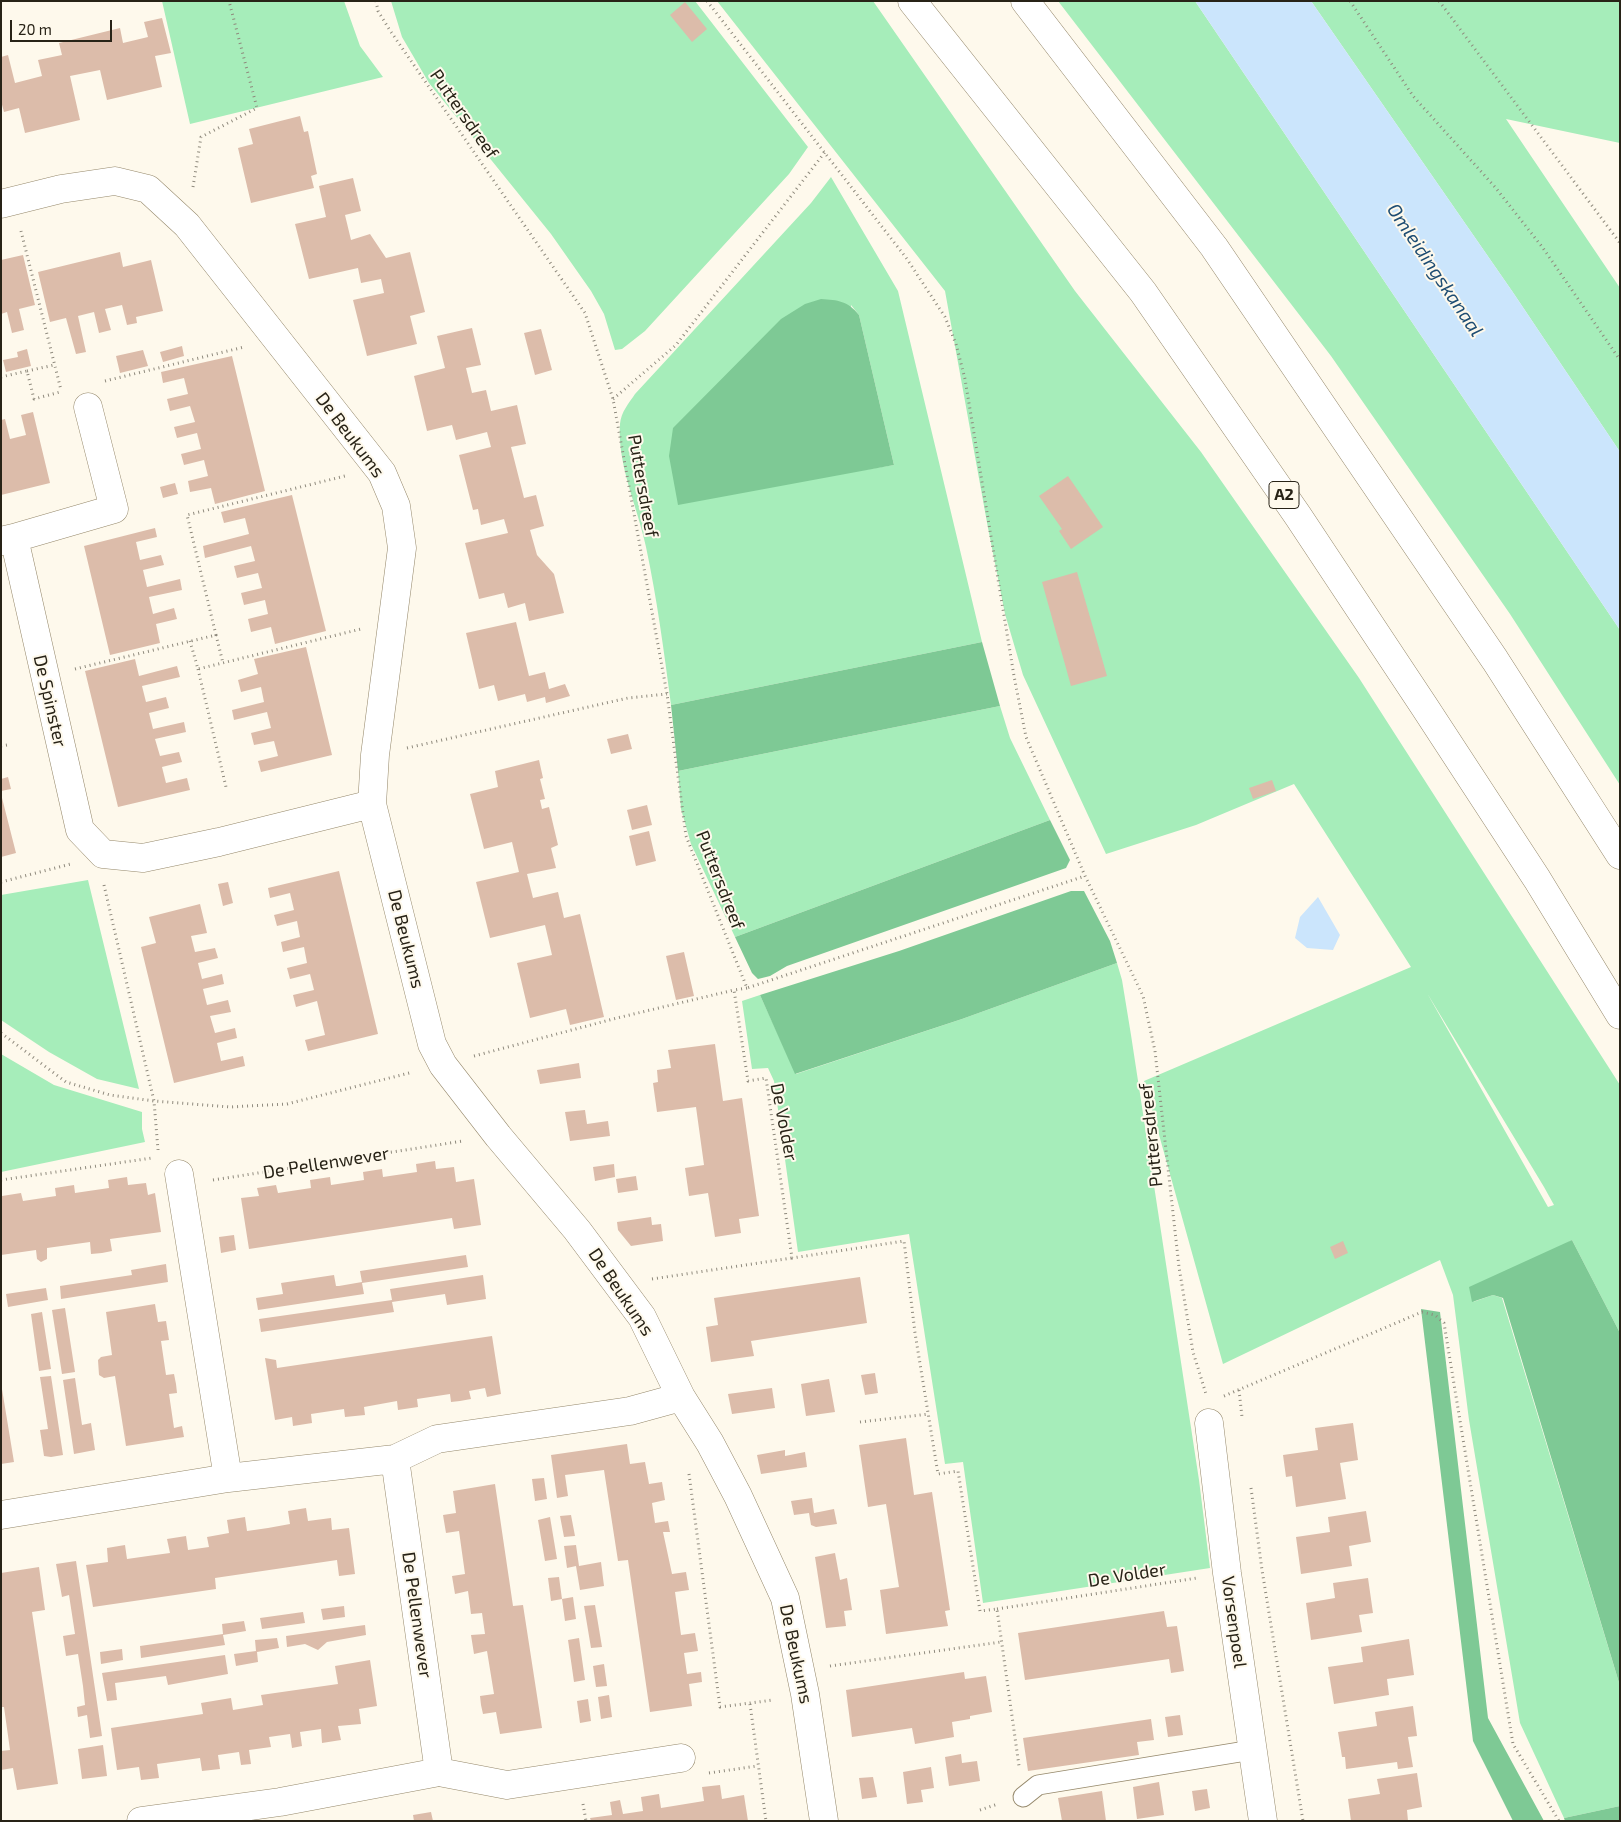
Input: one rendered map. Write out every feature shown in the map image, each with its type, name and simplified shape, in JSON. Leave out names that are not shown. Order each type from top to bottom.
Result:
[{"type":"main road","name":"A2","points":[[912,1],[1149,300],[1298,516],[1419,698],[1536,879],[1620,1015]]},
{"type":"main road","points":[[1025,1],[1214,247],[1495,660],[1620,855]]},
{"type":"main road","name":"De Beukums","points":[[7,203],[61,189],[114,181],[148,189],[187,225],[379,468],[396,506],[402,548],[375,755],[372,804],[432,1044],[443,1065],[498,1136],[619,1284],[642,1317],[682,1397],[738,1496],[785,1598],[802,1682],[824,1821]]},
{"type":"main road","name":"De Spinster","points":[[78,398],[114,509],[8,540],[45,676],[80,830],[103,854]]},
{"type":"main road","points":[[103,854],[142,858],[219,842],[372,804]]},
{"type":"main road","points":[[179,1174],[228,1478]]},
{"type":"main road","points":[[1,1515],[228,1478],[395,1459],[437,1439],[630,1412],[682,1397]]},
{"type":"main road","name":"Vorsenpoel","points":[[1211,1408],[1227,1573],[1262,1821]]},
{"type":"main road","name":"De Pellenwever","points":[[395,1459],[439,1772]]},
{"type":"main road","points":[[142,1821],[281,1811],[439,1772],[507,1785],[681,1758]]},
{"type":"lane","points":[[1023,1796],[1038,1785],[1252,1750]]},
{"type":"path","points":[[187,225],[201,137],[257,108],[229,1]]},
{"type":"path","name":"Puttersdreef","points":[[376,1],[378,12],[389,29],[585,313],[613,399],[667,694],[686,836],[747,988]]},
{"type":"path","name":"Puttersdreef","points":[[707,1],[907,259],[946,317],[956,344],[965,379],[1014,676],[1026,737],[1085,876],[1143,996],[1155,1051],[1178,1267],[1193,1352],[1211,1408]]},
{"type":"path","points":[[1350,1],[1413,96],[1501,195],[1543,248],[1620,360]]},
{"type":"path","points":[[1439,1],[1620,244]]},
{"type":"path","points":[[613,399],[676,345],[825,152]]},
{"type":"path","points":[[7,203],[61,392]]},
{"type":"path","points":[[101,382],[277,340]]},
{"type":"path","points":[[1,377],[54,365]]},
{"type":"path","points":[[27,371],[34,399],[61,392],[78,398]]},
{"type":"path","points":[[223,662],[187,515],[379,468]]},
{"type":"path","points":[[198,669],[392,622]]},
{"type":"path","points":[[45,676],[216,635]]},
{"type":"path","points":[[190,641],[226,787]]},
{"type":"path","points":[[375,755],[628,698],[667,694]]},
{"type":"path","points":[[1,746],[7,744]]},
{"type":"path","points":[[1,1180],[158,1158],[154,1100],[102,880],[103,854]]},
{"type":"path","points":[[1,882],[73,864]]},
{"type":"path","points":[[1,1034],[66,1082],[110,1095],[230,1107],[287,1104],[443,1065],[616,1018],[747,988],[1085,876]]},
{"type":"path","name":"De Volder","points":[[734,990],[748,1081],[766,1078],[792,1258]]},
{"type":"path","name":"De Pellenwever","points":[[205,1181],[498,1136]]},
{"type":"path","name":"De Volder","points":[[619,1284],[904,1241],[915,1334],[930,1414],[938,1474],[958,1471],[980,1611],[1227,1573],[1262,1570]]},
{"type":"path","points":[[1211,1408],[1238,1390],[1422,1312],[1435,1315],[1444,1323],[1513,1744],[1560,1821]]},
{"type":"path","points":[[1238,1390],[1242,1419]]},
{"type":"path","points":[[860,1422],[930,1414]]},
{"type":"path","points":[[698,1425],[689,1470],[720,1707],[750,1704],[802,1682],[1001,1642]]},
{"type":"path","points":[[1251,1485],[1262,1570],[1303,1821]]},
{"type":"path","points":[[997,1609],[1023,1796]]},
{"type":"path","points":[[750,1704],[766,1821]]},
{"type":"path","points":[[681,1758],[684,1776],[757,1766]]},
{"type":"green space","points":[[162,1],[344,1],[360,46],[383,77],[190,124]]},
{"type":"green space","points":[[391,1],[695,1],[808,147],[789,174],[645,331],[622,349],[615,350],[604,314],[591,291],[551,234],[429,83],[402,37]]},
{"type":"green space","points":[[717,1],[873,1],[1075,291],[1201,452],[1359,678],[1620,1085],[1620,1333],[1572,1240],[1473,1302],[1493,1295],[1502,1298],[1620,1686],[1620,1806],[1564,1818],[1520,1723],[1469,1420],[1453,1295],[1440,1260],[1223,1364],[1144,1081],[1411,967],[1294,784],[1196,825],[1106,854],[1023,675],[1005,614],[945,291]],"holes":[[[1427,993],[1554,1205],[1548,1207]]]},
{"type":"green space","points":[[1058,1],[1195,1],[1620,630],[1620,785],[1510,614],[1331,356]]},
{"type":"green space","points":[[1311,1],[1620,1],[1620,143],[1506,119],[1620,288],[1620,452],[1512,291]]},
{"type":"green space","points":[[831,177],[898,291],[982,642],[671,705],[650,567],[622,455],[620,424],[622,416],[635,394],[811,203]],"holes":[[[851,305],[859,315],[894,465],[857,471]]]},
{"type":"green space","points":[[821,299],[847,304],[859,315],[894,465],[678,505],[669,456],[673,428],[781,319],[805,304]]},
{"type":"green space","points":[[982,642],[1000,706],[678,771],[671,705]]},
{"type":"green space","points":[[1000,706],[1010,738],[1050,820],[735,937],[691,844],[681,809],[678,771]]},
{"type":"green space","points":[[1050,820],[1070,860],[1066,868],[787,966],[770,976],[758,979],[752,973],[735,937]]},
{"type":"green space","points":[[88,880],[139,1089],[97,1079],[49,1052],[1,1020],[1,895]]},
{"type":"green space","points":[[1071,891],[1084,891],[1110,941],[1117,963],[962,1019],[795,1074],[760,995],[899,951]]},
{"type":"green space","points":[[1117,963],[1122,980],[1131,1035],[1199,1480],[1210,1568],[983,1603],[963,1462],[945,1464],[909,1234],[798,1252],[774,1081],[768,1068],[752,1069],[742,1001],[760,995],[796,1074],[962,1019]]},
{"type":"green space","points":[[1,1054],[54,1085],[142,1112],[142,1129],[145,1142],[1,1172]]},
{"type":"green space","points":[[1572,1240],[1620,1333],[1620,1686],[1503,1298],[1493,1295],[1472,1302],[1469,1287]]},
{"type":"green space","points":[[1421,1309],[1440,1312],[1488,1718],[1544,1821],[1513,1821],[1473,1741]]},
{"type":"green space","points":[[1620,1806],[1620,1821],[1565,1821],[1564,1818]]},
{"type":"water","name":"Omleidingskanaal","points":[[1195,1],[1311,1],[1512,291],[1620,452],[1620,630]]},
{"type":"water","points":[[1318,897],[1340,935],[1333,950],[1307,948],[1295,938],[1300,917]]},
{"type":"building","points":[[685,2],[707,29],[692,42],[670,15]]},
{"type":"building","points":[[162,18],[171,53],[155,56],[162,87],[107,100],[100,70],[70,76],[80,120],[25,133],[19,108],[4,112],[1,101],[1,57],[8,55],[15,83],[42,76],[38,60],[62,55],[59,43],[120,28],[123,43],[148,37],[144,22]]},
{"type":"building","points":[[300,116],[304,132],[308,131],[317,174],[311,176],[314,188],[251,203],[238,148],[253,144],[249,129]]},
{"type":"building","points":[[353,178],[361,211],[345,215],[351,240],[370,234],[386,258],[410,252],[425,312],[410,316],[417,344],[367,356],[353,300],[384,293],[381,279],[361,283],[358,268],[309,279],[295,224],[326,217],[319,186]]},
{"type":"building","points":[[120,252],[123,267],[151,260],[163,311],[136,317],[137,323],[127,325],[122,305],[105,309],[111,330],[99,333],[94,312],[78,316],[86,352],[76,354],[66,318],[50,322],[38,272]]},
{"type":"building","points":[[23,255],[35,305],[19,309],[24,330],[12,333],[7,312],[1,314],[1,260]]},
{"type":"building","points":[[472,328],[481,365],[466,368],[472,393],[486,390],[491,411],[517,405],[526,444],[511,447],[524,498],[536,495],[544,526],[530,530],[537,555],[554,574],[564,613],[529,621],[525,603],[508,608],[504,593],[479,599],[465,543],[508,533],[504,519],[481,525],[478,509],[473,510],[459,455],[491,447],[487,432],[456,440],[452,425],[427,431],[414,376],[445,368],[437,336]]},
{"type":"building","points":[[541,329],[552,370],[535,375],[524,333]]},
{"type":"building","points":[[182,346],[184,356],[163,362],[160,352]]},
{"type":"building","points":[[27,349],[31,366],[6,372],[3,360],[18,357],[17,352]]},
{"type":"building","points":[[143,350],[148,366],[120,373],[116,356]]},
{"type":"building","points":[[232,356],[265,491],[215,504],[211,488],[190,492],[188,481],[208,476],[204,460],[184,465],[181,454],[201,449],[197,433],[177,438],[174,427],[195,422],[190,406],[170,411],[167,399],[188,394],[184,378],[163,383],[161,372]]},
{"type":"building","points":[[33,412],[50,483],[1,495],[1,420],[5,419],[10,439],[26,435],[21,415]]},
{"type":"building","points":[[1068,476],[1103,527],[1071,549],[1059,531],[1062,529],[1039,496]]},
{"type":"building","points":[[175,483],[178,494],[163,498],[160,487]]},
{"type":"building","points":[[292,495],[326,631],[275,644],[271,627],[251,632],[248,619],[268,614],[265,600],[244,605],[241,593],[262,588],[258,573],[237,578],[234,566],[255,561],[251,546],[205,558],[203,546],[249,534],[245,518],[224,523],[221,512]]},
{"type":"building","points":[[155,528],[157,537],[136,542],[140,560],[161,555],[164,565],[143,570],[147,587],[180,579],[182,590],[149,597],[153,614],[174,608],[177,619],[156,624],[160,643],[110,655],[84,546]]},
{"type":"building","points":[[1077,572],[1107,676],[1071,686],[1042,582]]},
{"type":"building","points":[[516,622],[529,676],[545,672],[549,689],[565,684],[570,696],[546,703],[545,697],[527,702],[525,694],[498,701],[494,685],[479,689],[466,633]]},
{"type":"building","points":[[306,647],[332,755],[261,772],[258,761],[278,756],[274,741],[254,745],[251,733],[271,728],[267,712],[234,720],[232,710],[264,702],[261,687],[241,692],[238,680],[258,674],[254,659]]},
{"type":"building","points":[[135,659],[139,676],[177,666],[180,677],[142,686],[146,702],[166,697],[169,708],[149,713],[153,729],[184,722],[186,732],[155,739],[160,756],[179,752],[182,762],[162,767],[166,783],[187,778],[190,790],[118,807],[85,671]]},
{"type":"building","points":[[628,734],[632,749],[611,754],[607,739]]},
{"type":"building","points":[[539,760],[543,778],[540,779],[545,799],[540,800],[542,809],[549,807],[558,845],[551,848],[556,868],[527,874],[533,898],[558,892],[564,918],[580,914],[604,1017],[570,1025],[566,1009],[530,1018],[517,963],[552,955],[545,925],[490,938],[476,882],[519,872],[512,842],[484,849],[470,794],[498,787],[495,771]]},
{"type":"building","points":[[8,777],[11,789],[1,791],[1,779]]},
{"type":"building","points":[[1272,780],[1276,791],[1253,799],[1249,788]]},
{"type":"building","points":[[1,794],[16,853],[1,857]]},
{"type":"building","points":[[647,805],[652,825],[632,830],[627,810]]},
{"type":"building","points":[[649,831],[656,861],[636,866],[629,836]]},
{"type":"building","points":[[339,871],[378,1034],[308,1051],[305,1040],[325,1035],[317,1001],[296,1007],[293,995],[314,990],[310,974],[290,979],[287,968],[307,963],[304,947],[283,952],[281,942],[300,937],[297,921],[277,926],[274,915],[294,910],[290,893],[270,898],[268,888]]},
{"type":"building","points":[[228,882],[233,903],[223,906],[218,884]]},
{"type":"building","points":[[200,904],[207,933],[191,936],[195,952],[215,948],[218,958],[198,963],[202,979],[222,974],[224,984],[203,989],[207,1005],[228,1000],[231,1012],[210,1016],[215,1033],[235,1028],[237,1038],[217,1043],[221,1061],[243,1056],[245,1066],[174,1083],[141,947],[156,943],[149,917]]},
{"type":"building","points":[[684,952],[694,996],[676,1000],[666,956]]},
{"type":"building","points":[[715,1044],[723,1101],[742,1098],[759,1216],[739,1219],[741,1233],[715,1237],[708,1193],[689,1196],[685,1168],[704,1165],[696,1107],[657,1112],[653,1083],[658,1082],[657,1070],[671,1068],[668,1050]]},
{"type":"building","points":[[579,1063],[581,1078],[540,1084],[537,1070]]},
{"type":"building","points":[[585,1110],[587,1124],[608,1121],[610,1136],[570,1141],[565,1112]]},
{"type":"building","points":[[435,1161],[436,1169],[454,1167],[456,1182],[474,1179],[481,1225],[454,1229],[452,1218],[249,1249],[241,1198],[259,1196],[257,1188],[276,1185],[278,1193],[311,1188],[310,1180],[330,1177],[331,1185],[364,1180],[363,1172],[382,1169],[383,1177],[417,1172],[416,1164]]},
{"type":"building","points":[[614,1164],[615,1177],[595,1181],[593,1167]]},
{"type":"building","points":[[636,1176],[638,1190],[618,1193],[616,1179]]},
{"type":"building","points":[[127,1177],[128,1185],[146,1183],[148,1195],[155,1193],[161,1232],[110,1239],[112,1251],[102,1253],[91,1254],[90,1242],[47,1248],[47,1259],[41,1262],[37,1259],[36,1250],[1,1255],[2,1196],[21,1193],[23,1201],[56,1196],[55,1188],[74,1185],[75,1193],[109,1188],[108,1180]]},
{"type":"building","points":[[651,1217],[652,1225],[661,1224],[663,1241],[631,1246],[618,1230],[617,1222]]},
{"type":"building","points":[[234,1235],[236,1250],[221,1253],[219,1237]]},
{"type":"building","points":[[1343,1241],[1348,1253],[1335,1259],[1330,1247]]},
{"type":"building","points":[[466,1255],[468,1267],[362,1283],[364,1294],[258,1310],[256,1298],[283,1294],[281,1283],[334,1275],[336,1286],[339,1286],[362,1282],[360,1271]]},
{"type":"building","points":[[166,1264],[168,1282],[61,1299],[60,1286],[132,1275],[131,1270]]},
{"type":"building","points":[[483,1275],[486,1299],[447,1305],[445,1294],[392,1302],[394,1312],[261,1332],[259,1319],[392,1300],[390,1289]]},
{"type":"building","points":[[860,1277],[867,1323],[751,1341],[754,1356],[711,1362],[706,1327],[718,1325],[714,1298]]},
{"type":"building","points":[[46,1288],[48,1300],[8,1307],[6,1294]]},
{"type":"building","points":[[155,1304],[158,1322],[166,1321],[169,1340],[161,1341],[166,1375],[174,1374],[176,1384],[177,1393],[169,1394],[174,1428],[182,1426],[184,1437],[126,1446],[115,1376],[104,1378],[99,1375],[98,1360],[101,1357],[112,1355],[106,1312]]},
{"type":"building","points":[[65,1308],[75,1372],[62,1374],[52,1310]]},
{"type":"building","points":[[42,1312],[51,1369],[39,1371],[31,1314]]},
{"type":"building","points":[[492,1336],[501,1394],[487,1397],[485,1388],[469,1391],[471,1399],[460,1401],[451,1402],[450,1394],[417,1399],[418,1407],[398,1410],[397,1401],[364,1407],[365,1415],[345,1417],[344,1409],[311,1414],[312,1423],[293,1426],[292,1417],[275,1420],[265,1358],[276,1360],[277,1368]]},
{"type":"building","points":[[875,1373],[878,1393],[865,1395],[861,1375]]},
{"type":"building","points":[[51,1376],[63,1455],[51,1457],[44,1456],[40,1430],[48,1429],[40,1377]]},
{"type":"building","points":[[75,1378],[82,1425],[91,1423],[95,1450],[74,1454],[63,1380]]},
{"type":"building","points":[[829,1379],[835,1412],[806,1416],[801,1384]]},
{"type":"building","points":[[1,1383],[14,1462],[1,1464]]},
{"type":"building","points":[[772,1388],[775,1408],[732,1414],[728,1394]]},
{"type":"building","points":[[1353,1423],[1358,1460],[1340,1463],[1346,1499],[1296,1507],[1292,1476],[1286,1477],[1283,1455],[1318,1450],[1315,1428]]},
{"type":"building","points":[[906,1438],[914,1495],[932,1492],[950,1610],[945,1611],[948,1626],[886,1634],[880,1590],[899,1587],[886,1504],[868,1507],[859,1445]]},
{"type":"building","points":[[627,1444],[630,1464],[645,1462],[649,1484],[662,1482],[665,1500],[652,1503],[655,1523],[668,1521],[670,1532],[663,1532],[672,1574],[686,1572],[689,1590],[675,1592],[681,1635],[695,1633],[698,1651],[684,1653],[687,1674],[701,1672],[702,1682],[689,1684],[692,1706],[650,1712],[628,1560],[618,1561],[604,1470],[565,1475],[568,1496],[557,1498],[551,1455]]},
{"type":"building","points":[[785,1450],[785,1456],[805,1452],[807,1467],[761,1474],[757,1455]]},
{"type":"building","points":[[544,1478],[547,1499],[535,1501],[532,1479]]},
{"type":"building","points":[[495,1484],[513,1606],[523,1605],[542,1728],[500,1734],[496,1712],[483,1714],[481,1705],[480,1696],[494,1694],[487,1651],[474,1654],[471,1635],[485,1634],[482,1613],[471,1614],[468,1591],[455,1594],[452,1576],[465,1574],[459,1531],[446,1533],[443,1515],[456,1513],[453,1491]]},
{"type":"building","points":[[812,1498],[814,1513],[834,1509],[837,1524],[816,1527],[811,1525],[809,1513],[794,1515],[791,1501]]},
{"type":"building","points":[[306,1508],[308,1521],[331,1518],[332,1530],[349,1528],[355,1574],[339,1576],[337,1560],[215,1578],[216,1589],[93,1607],[86,1565],[108,1562],[107,1548],[125,1545],[127,1559],[170,1553],[167,1539],[186,1536],[188,1550],[209,1547],[207,1537],[229,1533],[227,1520],[245,1517],[247,1531],[268,1528],[290,1524],[288,1511]]},
{"type":"building","points":[[1366,1511],[1371,1542],[1349,1546],[1352,1566],[1301,1574],[1296,1537],[1330,1532],[1328,1517]]},
{"type":"building","points":[[571,1515],[575,1536],[564,1537],[560,1516]]},
{"type":"building","points":[[550,1517],[557,1559],[545,1561],[538,1520]]},
{"type":"building","points":[[576,1545],[579,1566],[601,1562],[604,1586],[580,1590],[576,1566],[567,1568],[564,1546]]},
{"type":"building","points":[[835,1553],[840,1580],[847,1578],[852,1610],[844,1611],[846,1626],[826,1628],[815,1557]]},
{"type":"building","points":[[76,1561],[102,1736],[90,1738],[87,1715],[78,1717],[77,1707],[85,1705],[78,1654],[66,1656],[63,1636],[75,1634],[69,1595],[62,1597],[56,1564]]},
{"type":"building","points":[[39,1567],[45,1610],[32,1612],[58,1784],[17,1790],[13,1768],[1,1770],[1,1751],[10,1750],[4,1707],[1,1707],[1,1573]]},
{"type":"building","points":[[559,1577],[562,1599],[551,1601],[548,1578]]},
{"type":"building","points":[[1368,1578],[1373,1613],[1359,1615],[1362,1632],[1311,1640],[1306,1603],[1335,1598],[1333,1583]]},
{"type":"building","points":[[573,1597],[576,1619],[565,1621],[562,1599]]},
{"type":"building","points":[[595,1605],[602,1647],[591,1648],[584,1606]]},
{"type":"building","points":[[344,1606],[345,1617],[323,1620],[321,1609]]},
{"type":"building","points":[[1164,1611],[1167,1627],[1177,1626],[1184,1671],[1171,1673],[1169,1659],[1025,1680],[1018,1633]]},
{"type":"building","points":[[303,1612],[305,1623],[262,1629],[260,1618]]},
{"type":"building","points":[[244,1621],[246,1631],[223,1635],[225,1645],[141,1658],[140,1646],[223,1634],[222,1624]]},
{"type":"building","points":[[365,1625],[366,1635],[327,1642],[318,1650],[305,1644],[287,1647],[286,1636]]},
{"type":"building","points":[[277,1638],[279,1648],[257,1652],[258,1662],[236,1666],[234,1654],[256,1651],[255,1640]]},
{"type":"building","points":[[579,1638],[585,1680],[574,1682],[568,1640]]},
{"type":"building","points":[[1409,1639],[1414,1675],[1387,1679],[1389,1695],[1334,1704],[1328,1667],[1363,1662],[1361,1647]]},
{"type":"building","points":[[122,1649],[123,1660],[101,1664],[100,1652]]},
{"type":"building","points":[[225,1655],[228,1674],[168,1685],[166,1676],[115,1683],[117,1700],[107,1701],[102,1673]]},
{"type":"building","points":[[370,1660],[377,1706],[359,1709],[361,1724],[338,1726],[341,1740],[322,1743],[321,1729],[300,1732],[302,1746],[292,1748],[290,1734],[269,1737],[271,1747],[249,1750],[251,1764],[241,1765],[239,1752],[218,1755],[220,1769],[202,1771],[200,1758],[157,1764],[159,1778],[141,1780],[139,1767],[117,1770],[111,1728],[203,1714],[201,1703],[231,1698],[233,1710],[263,1705],[261,1695],[338,1684],[335,1666]]},
{"type":"building","points":[[604,1664],[607,1686],[596,1687],[593,1666]]},
{"type":"building","points":[[964,1672],[965,1679],[986,1676],[992,1712],[952,1722],[954,1737],[915,1744],[912,1728],[852,1737],[846,1690]]},
{"type":"building","points":[[609,1695],[612,1717],[601,1719],[598,1697]]},
{"type":"building","points":[[588,1699],[591,1721],[580,1723],[577,1701]]},
{"type":"building","points":[[1413,1706],[1417,1736],[1408,1737],[1413,1767],[1398,1769],[1397,1762],[1346,1769],[1345,1757],[1342,1757],[1338,1732],[1377,1726],[1375,1712]]},
{"type":"building","points":[[1180,1715],[1183,1735],[1168,1737],[1165,1717]]},
{"type":"building","points":[[1151,1719],[1154,1740],[1137,1742],[1139,1755],[1028,1771],[1023,1738]]},
{"type":"building","points":[[103,1745],[107,1776],[82,1779],[78,1749]]},
{"type":"building","points":[[961,1754],[962,1763],[977,1761],[980,1781],[949,1786],[945,1757]]},
{"type":"building","points":[[931,1767],[934,1788],[921,1790],[923,1802],[907,1804],[903,1772]]},
{"type":"building","points":[[1417,1773],[1422,1807],[1407,1810],[1408,1821],[1351,1821],[1348,1799],[1380,1794],[1377,1779]]},
{"type":"building","points":[[873,1777],[877,1797],[862,1799],[859,1778]]},
{"type":"building","points":[[1159,1782],[1164,1815],[1137,1819],[1133,1787]]},
{"type":"building","points":[[720,1785],[722,1799],[744,1795],[748,1821],[591,1821],[590,1818],[612,1815],[610,1802],[620,1800],[623,1814],[643,1811],[641,1797],[659,1794],[661,1808],[704,1801],[702,1787]]},
{"type":"building","points":[[1207,1789],[1210,1808],[1195,1811],[1192,1791]]},
{"type":"building","points":[[1102,1791],[1106,1821],[1062,1821],[1058,1798]]},
{"type":"building","points":[[431,1812],[433,1821],[414,1821],[413,1815]]}]
